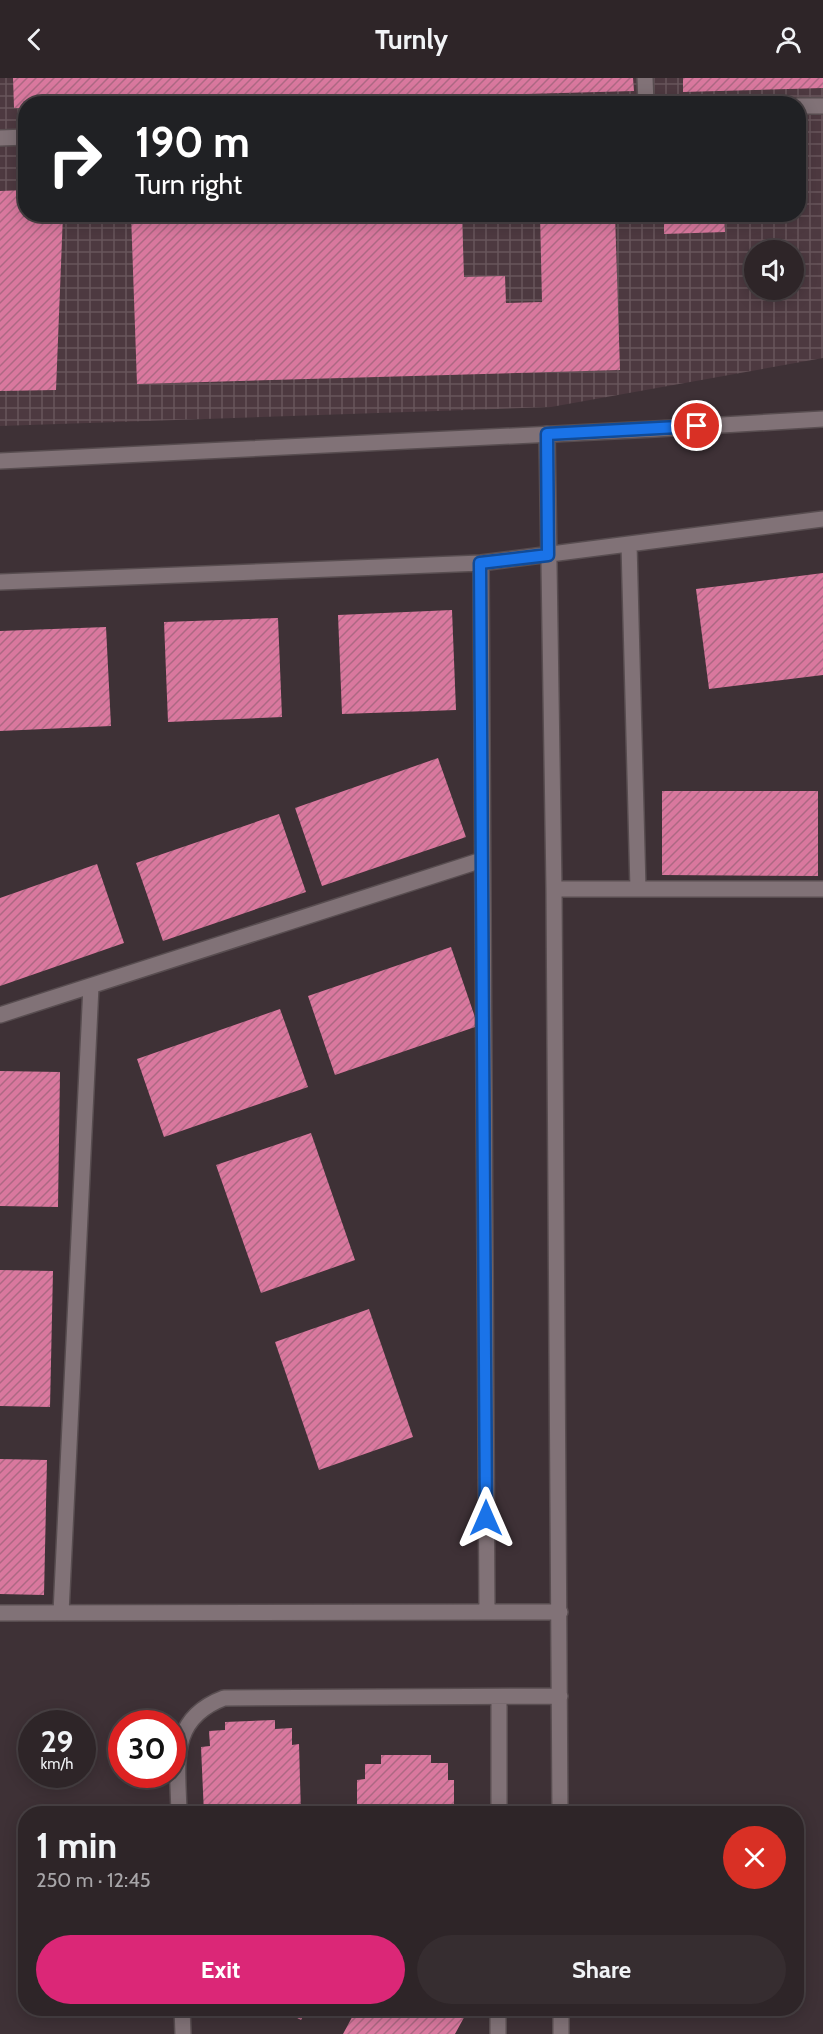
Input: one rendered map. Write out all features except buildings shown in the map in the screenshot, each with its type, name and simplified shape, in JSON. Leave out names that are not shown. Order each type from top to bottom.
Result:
[{"type":"street","points":[[645,78],[646,96]]},
{"type":"street","points":[[806,106],[823,106]]},
{"type":"street","points":[[0,138],[18,137]]},
{"type":"street","points":[[0,461],[823,419]]},
{"type":"street","points":[[547,434],[554,889],[560,1806]]},
{"type":"street","points":[[0,582],[480,563],[823,519]]},
{"type":"street","points":[[629,544],[638,889]]},
{"type":"street","points":[[480,563],[487,1612]]},
{"type":"street","points":[[0,1015],[482,860]]},
{"type":"street","points":[[554,889],[823,889]]},
{"type":"street","points":[[61,1613],[91,986]]},
{"type":"street","points":[[0,1613],[560,1612]]},
{"type":"street","points":[[178,1806],[177,1752],[182,1735],[189,1721],[199,1711],[224,1698],[560,1696]]},
{"type":"street","points":[[498,1806],[499,1698]]},
{"type":"street","points":[[182,2016],[183,2034]]},
{"type":"street","points":[[498,2016],[498,2034]]},
{"type":"street","points":[[561,2016],[561,2034]]},
{"type":"shaded area","points":[[0,78],[823,78],[823,358],[551,407],[0,426]]},
{"type":"route","points":[[486,1518],[480,563],[548,555],[547,434],[697,426]]}]
